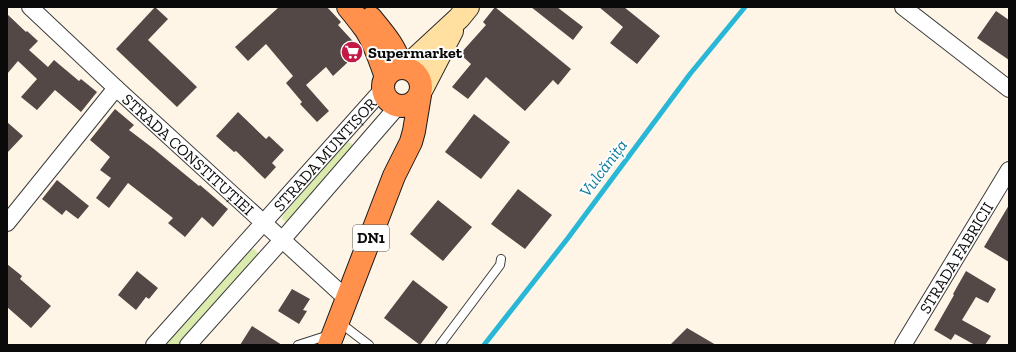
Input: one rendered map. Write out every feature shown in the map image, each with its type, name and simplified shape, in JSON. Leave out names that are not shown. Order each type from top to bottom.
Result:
[{"type":"highway","points":[[348,7],[362,25],[394,75]]},
{"type":"highway","points":[[361,7],[385,35],[394,47],[398,56],[394,75],[384,95],[392,104],[399,107],[413,104],[421,92],[422,83],[416,73],[411,70],[394,75]]},
{"type":"highway","name":"DN1","points":[[334,333],[394,176],[406,153],[414,131],[421,92]]},
{"type":"highway","name":"DN1","points":[[394,176],[400,145],[401,127],[399,107]]},
{"type":"main road","points":[[394,75],[463,12]]},
{"type":"main road","points":[[421,92],[463,12]]},
{"type":"street","name":"STRADA CONSTITUȚIEI","points":[[30,7],[347,300]]},
{"type":"street","points":[[903,7],[1009,89]]},
{"type":"street","name":"STRADA MUNTIȘOR","points":[[154,345],[394,75]]},
{"type":"street","points":[[7,223],[116,88]]},
{"type":"street","name":"STRADA MUNTIȘOR","points":[[188,345],[399,107]]},
{"type":"street","name":"STRADA FABRICII","points":[[903,345],[1008,174]]},
{"type":"lane","points":[[440,345],[500,265],[501,260]]},
{"type":"lane","points":[[298,345],[334,333],[369,345]]},
{"type":"green space","points":[[347,142],[353,145],[353,148],[288,222],[282,219],[283,215]]},
{"type":"green space","points":[[250,249],[254,249],[258,253],[258,256],[178,345],[165,345]]},
{"type":"building","points":[[155,7],[168,19],[148,40],[197,87],[177,107],[116,49]]},
{"type":"building","points":[[279,7],[327,7],[341,22],[338,25],[361,50],[333,76],[326,67],[306,85],[329,111],[317,122],[300,104],[302,102],[286,83],[293,76],[266,44],[248,61],[235,47]]},
{"type":"building","points":[[495,7],[571,69],[558,85],[553,80],[525,111],[486,77],[468,99],[452,87],[471,64],[460,54],[486,25],[483,22]]},
{"type":"building","points":[[531,7],[557,7],[583,27],[573,40]]},
{"type":"building","points":[[599,7],[624,7],[660,36],[637,64],[610,43],[623,27]]},
{"type":"building","points":[[996,11],[1009,20],[1009,60],[977,38]]},
{"type":"building","points":[[7,14],[38,41],[29,50],[48,67],[54,60],[79,81],[81,79],[97,92],[81,112],[55,90],[37,110],[21,97],[37,79],[18,61],[7,74]]},
{"type":"building","points":[[115,109],[134,125],[129,130],[199,186],[200,185],[228,209],[213,227],[202,217],[185,237],[168,223],[173,218],[128,183],[109,208],[96,198],[111,178],[100,170],[110,157],[90,140]]},
{"type":"building","points":[[238,112],[266,139],[269,136],[284,150],[272,163],[276,167],[265,179],[236,151],[234,152],[216,136]]},
{"type":"building","points":[[474,114],[510,142],[481,179],[445,152]]},
{"type":"building","points":[[7,122],[23,136],[7,153]]},
{"type":"building","points":[[57,180],[89,206],[78,219],[66,210],[62,215],[42,199]]},
{"type":"building","points":[[518,189],[552,215],[525,249],[491,224]]},
{"type":"building","points":[[438,200],[472,227],[443,261],[410,234]]},
{"type":"building","points":[[1009,205],[1009,262],[984,247]]},
{"type":"building","points":[[7,264],[22,276],[20,279],[51,306],[31,328],[7,307]]},
{"type":"building","points":[[137,271],[158,288],[149,299],[146,297],[136,310],[118,295]]},
{"type":"building","points":[[966,271],[996,289],[988,303],[976,297],[962,320],[991,336],[985,345],[975,345],[955,334],[951,340],[934,330]]},
{"type":"building","points":[[413,280],[448,307],[420,345],[384,318]]},
{"type":"building","points":[[292,289],[310,299],[303,310],[307,311],[299,324],[278,311]]},
{"type":"building","points":[[252,326],[282,345],[240,345]]},
{"type":"building","points":[[687,328],[716,345],[670,345]]},
{"type":"waterway","name":"Vulcănița","points":[[484,345],[568,238],[690,74],[745,7]]},
{"type":"place","name":"Supermarket","points":[[352,52]]}]
